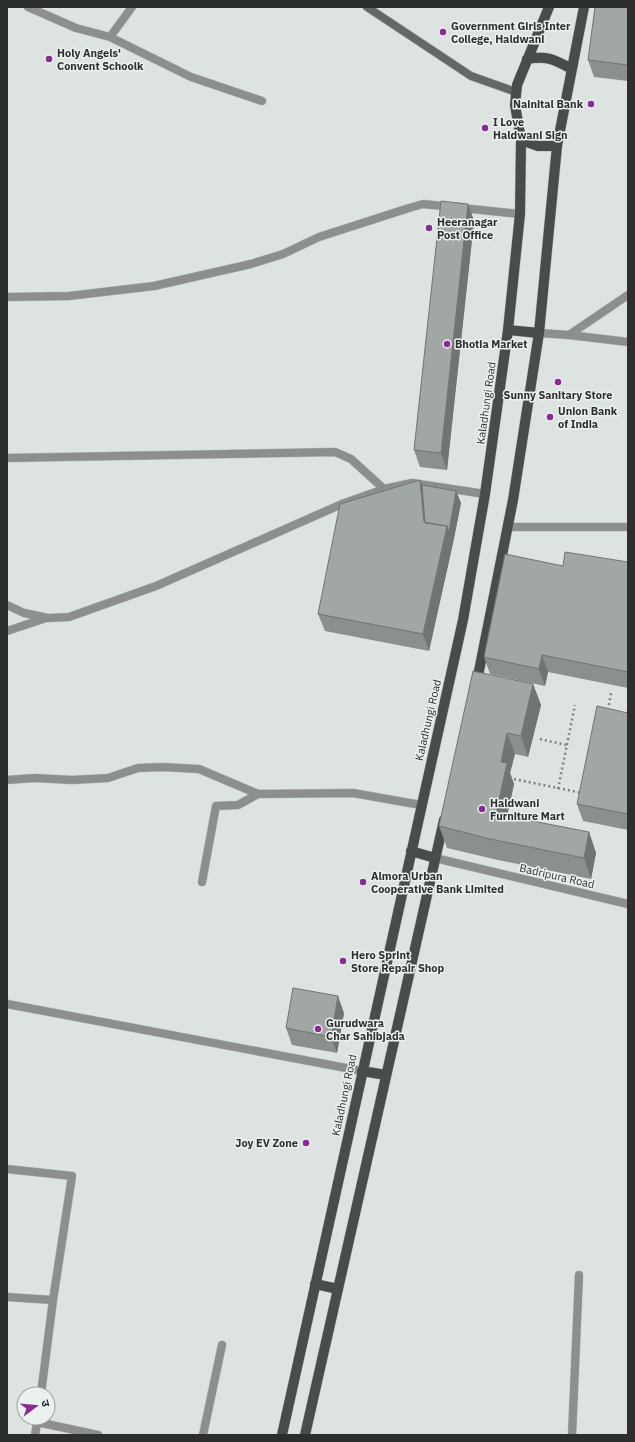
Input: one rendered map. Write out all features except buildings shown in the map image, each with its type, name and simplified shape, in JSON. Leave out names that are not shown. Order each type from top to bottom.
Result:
[{"type":"main road","name":"Kaladhungi Road","points":[[282,1435],[463,620],[485,494],[508,330],[520,214],[521,140],[515,105],[516,85],[549,7]]},
{"type":"main road","points":[[473,698],[508,527],[539,333],[557,146],[584,7]]},
{"type":"main road","points":[[527,59],[537,57],[552,58],[572,69]]},
{"type":"main road","points":[[521,140],[538,146],[557,146]]},
{"type":"main road","points":[[508,330],[539,333]]},
{"type":"main road","points":[[305,1435],[446,812]]},
{"type":"main road","points":[[411,851],[435,858]]},
{"type":"main road","points":[[362,1071],[386,1075]]},
{"type":"main road","points":[[315,1284],[338,1289]]},
{"type":"street","points":[[28,7],[76,28],[110,37],[191,77],[262,101]]},
{"type":"street","points":[[110,37],[132,7]]},
{"type":"street","points":[[367,7],[472,76],[516,92]]},
{"type":"street","points":[[7,297],[69,296],[154,286],[251,264],[277,256],[319,238],[423,204],[520,214]]},
{"type":"street","points":[[569,335],[628,295]]},
{"type":"street","points":[[539,333],[628,342]]},
{"type":"street","points":[[7,458],[336,452],[352,459],[384,489]]},
{"type":"street","points":[[7,605],[24,613],[48,618],[69,617],[156,586],[342,504],[384,489],[412,483],[485,494]]},
{"type":"street","points":[[508,527],[628,527]]},
{"type":"street","points":[[7,631],[48,618]]},
{"type":"street","points":[[7,780],[34,778],[72,780],[108,778],[138,768],[199,769],[258,794],[353,794],[421,805]]},
{"type":"street","points":[[202,882],[216,806],[238,805],[258,794]]},
{"type":"street","name":"Badripura Road","points":[[435,858],[628,904]]},
{"type":"street","points":[[7,1004],[362,1071]]},
{"type":"street","points":[[7,1168],[72,1176],[53,1300],[42,1386]]},
{"type":"street","points":[[572,1435],[579,1275]]},
{"type":"street","points":[[7,1297],[53,1300]]},
{"type":"street","points":[[203,1435],[222,1345]]},
{"type":"street","points":[[56,1425],[98,1435]]},
{"type":"path","points":[[608,713],[611,693]]},
{"type":"path","points":[[558,789],[575,705]]},
{"type":"path","points":[[540,739],[566,745]]},
{"type":"path","points":[[514,779],[582,793]]},
{"type":"place","name":"Government Girls Inter College, Haldwani","points":[[443,32]]},
{"type":"place","name":"Holy Angels' Convent Schoolk","points":[[49,59]]},
{"type":"place","name":"Nainital Bank","points":[[591,104]]},
{"type":"place","name":"I Love Haldwani Sign","points":[[485,128]]},
{"type":"place","name":"Heeranagar Post Office","points":[[429,228]]},
{"type":"place","name":"Bhotia Market","points":[[447,344]]},
{"type":"place","name":"Sunny Sanitary Store","points":[[558,382]]},
{"type":"place","name":"Union Bank of India","points":[[550,417]]},
{"type":"place","name":"Haldwani Furniture Mart","points":[[482,809]]},
{"type":"place","name":"Almora Urban Cooperative Bank Limited","points":[[363,882]]},
{"type":"place","name":"Hero Sprint Store Repair Shop","points":[[343,961]]},
{"type":"place","name":"Gurudwara Char Sahibjada","points":[[318,1029]]},
{"type":"place","name":"Joy EV Zone","points":[[306,1143]]}]
